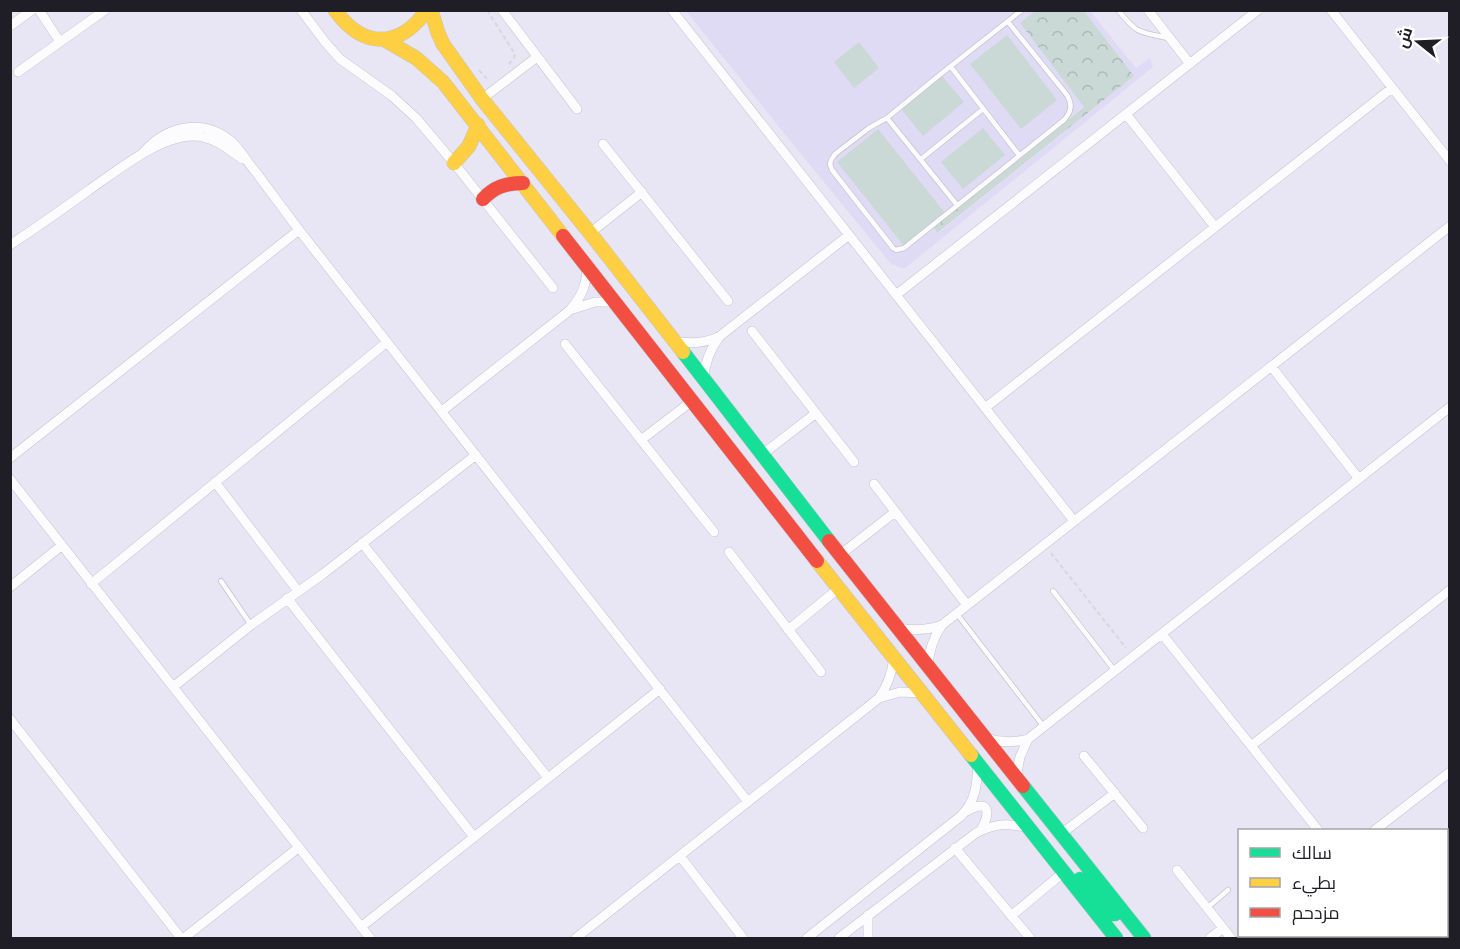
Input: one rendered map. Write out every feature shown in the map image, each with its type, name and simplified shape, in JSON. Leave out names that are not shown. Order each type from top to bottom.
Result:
[{"type":"main road","points":[[335,10],[340,20],[352,31],[368,38],[385,40],[402,48],[419,59],[443,82],[1116,939]]},
{"type":"main road","points":[[385,40],[400,36],[412,29],[429,10]]},
{"type":"main road","points":[[429,10],[443,44],[482,99],[590,233],[840,555],[1144,939]]},
{"type":"main road","points":[[454,163],[472,142],[478,125]]},
{"type":"main road","points":[[483,199],[496,187],[523,183]]},
{"type":"main road","points":[[785,520],[788,513],[796,513],[826,547],[840,555]]},
{"type":"main road","points":[[1064,872],[1084,883],[1110,914],[1115,914],[1119,907]]},
{"type":"street","points":[[10,26],[32,10]]},
{"type":"street","points":[[39,10],[60,42]]},
{"type":"street","points":[[18,72],[105,10]]},
{"type":"street","points":[[301,10],[332,51],[400,102],[416,118],[553,288]]},
{"type":"street","points":[[502,10],[577,109]]},
{"type":"street","points":[[672,10],[1074,521]]},
{"type":"street","points":[[1148,10],[1190,64]]},
{"type":"street","points":[[896,295],[1258,10]]},
{"type":"street","points":[[1331,10],[1449,161]]},
{"type":"street","points":[[482,99],[537,57]]},
{"type":"street","points":[[985,408],[1392,88]]},
{"type":"street","points":[[1126,114],[1215,227]]},
{"type":"street","points":[[10,245],[142,153],[156,139],[165,134],[194,127],[222,135],[238,148],[387,342],[748,802]]},
{"type":"street","points":[[142,153],[169,141],[195,136],[221,143],[251,166]]},
{"type":"street","points":[[603,144],[728,301]]},
{"type":"street","points":[[590,233],[642,192]]},
{"type":"street","points":[[899,628],[916,630],[942,625],[1449,226]]},
{"type":"street","points":[[10,458],[300,230]]},
{"type":"street","points":[[704,378],[708,356],[720,336],[849,235]]},
{"type":"street","points":[[442,411],[570,310],[585,287],[587,266]]},
{"type":"street","points":[[570,310],[595,302],[615,302]]},
{"type":"street","points":[[752,331],[854,462]]},
{"type":"street","points":[[673,340],[692,344],[720,336]]},
{"type":"street","points":[[91,584],[387,342]]},
{"type":"street","points":[[565,344],[714,532]]},
{"type":"street","points":[[1271,366],[1359,479]]},
{"type":"street","points":[[641,440],[692,401]]},
{"type":"street","points":[[983,736],[1005,743],[1028,739],[1449,407]]},
{"type":"street","points":[[763,454],[816,413]]},
{"type":"street","points":[[173,687],[476,454]]},
{"type":"street","points":[[10,479],[370,939]]},
{"type":"street","points":[[215,482],[298,591]]},
{"type":"street","points":[[874,484],[967,605]]},
{"type":"street","points":[[840,555],[895,512]]},
{"type":"street","points":[[362,543],[548,778]]},
{"type":"street","points":[[10,587],[61,546]]},
{"type":"street","points":[[729,552],[821,672]]},
{"type":"street","points":[[788,630],[839,588]]},
{"type":"street","points":[[1251,746],[1449,590]]},
{"type":"street","points":[[287,598],[474,837]]},
{"type":"street","points":[[928,665],[930,648],[942,625]]},
{"type":"street","points":[[1162,634],[1316,829]]},
{"type":"street","points":[[576,939],[879,698],[888,683],[894,658]]},
{"type":"street","points":[[361,927],[660,689]]},
{"type":"street","points":[[879,698],[900,692],[922,693]]},
{"type":"street","points":[[10,719],[182,939],[298,848]]},
{"type":"street","points":[[1016,777],[1020,757],[1028,739]]},
{"type":"street","points":[[1084,756],[1143,828]]},
{"type":"street","points":[[967,811],[975,793],[978,764]]},
{"type":"street","points":[[1378,829],[1449,772]]},
{"type":"street","points":[[1061,834],[1115,793]]},
{"type":"street","points":[[807,939],[967,811],[978,805],[986,809],[988,814],[981,830]]},
{"type":"street","points":[[839,939],[981,830],[1008,824],[1030,829]]},
{"type":"street","points":[[955,848],[1030,939]]},
{"type":"street","points":[[680,856],[743,939]]},
{"type":"street","points":[[1177,870],[1231,939]]},
{"type":"street","points":[[1011,916],[1064,872]]},
{"type":"street","points":[[868,915],[868,939]]},
{"type":"street","points":[[1210,939],[1223,928]]},
{"type":"lane","points":[[1008,22],[1067,95],[1071,105],[1070,112],[1064,120],[904,248],[896,250],[890,246],[832,170],[831,160],[835,154],[869,128],[887,118],[1022,10]]},
{"type":"lane","points":[[1118,10],[1130,26],[1137,31],[1170,38]]},
{"type":"lane","points":[[951,67],[1019,155]]},
{"type":"lane","points":[[921,159],[983,109]]},
{"type":"lane","points":[[887,118],[957,205]]},
{"type":"lane","points":[[221,581],[251,625]]},
{"type":"lane","points":[[1053,591],[1115,671]]},
{"type":"lane","points":[[957,614],[1044,726]]},
{"type":"lane","points":[[1207,908],[1228,890]]},
{"type":"path","points":[[487,10],[515,54],[511,63],[503,69]]},
{"type":"path","points":[[475,65],[488,81],[496,75]]},
{"type":"path","points":[[1045,544],[1133,657]]},
{"type":"shaded area","points":[[686,11],[1035,11],[1020,23],[1084,106],[934,227],[938,233],[1134,76],[1084,11],[1090,11],[1136,68],[1150,58],[1153,67],[904,269],[891,264]]},
{"type":"green space","points":[[1035,11],[1084,11],[1134,76],[937,233],[934,227],[1084,107],[1020,23]]},
{"type":"green space","points":[[1007,35],[1057,100],[1021,129],[970,64]]},
{"type":"green space","points":[[859,42],[879,68],[854,88],[834,62]]},
{"type":"green space","points":[[942,76],[964,102],[923,136],[901,109]]},
{"type":"green space","points":[[983,128],[1005,155],[963,189],[941,162]]},
{"type":"green space","points":[[878,129],[945,213],[904,246],[837,162]]},
{"type":"traffic: fast","points":[[683,352],[829,541]]},
{"type":"traffic: fast","points":[[971,755],[1116,938]]},
{"type":"traffic: fast","points":[[1023,786],[1144,938]]},
{"type":"traffic: fast","points":[[1080,879],[1110,914],[1115,914],[1119,907]]},
{"type":"traffic: slow","points":[[335,10],[357,32],[381,39],[405,32],[427,10]]},
{"type":"traffic: slow","points":[[431,10],[443,44],[482,99],[683,352]]},
{"type":"traffic: slow","points":[[385,40],[416,58],[443,82],[563,236]]},
{"type":"traffic: slow","points":[[454,163],[469,146],[478,125]]},
{"type":"traffic: slow","points":[[817,561],[971,755]]},
{"type":"traffic: jam","points":[[483,199],[501,186],[523,183]]},
{"type":"traffic: jam","points":[[563,236],[817,561]]},
{"type":"traffic: jam","points":[[829,541],[1023,786]]}]
